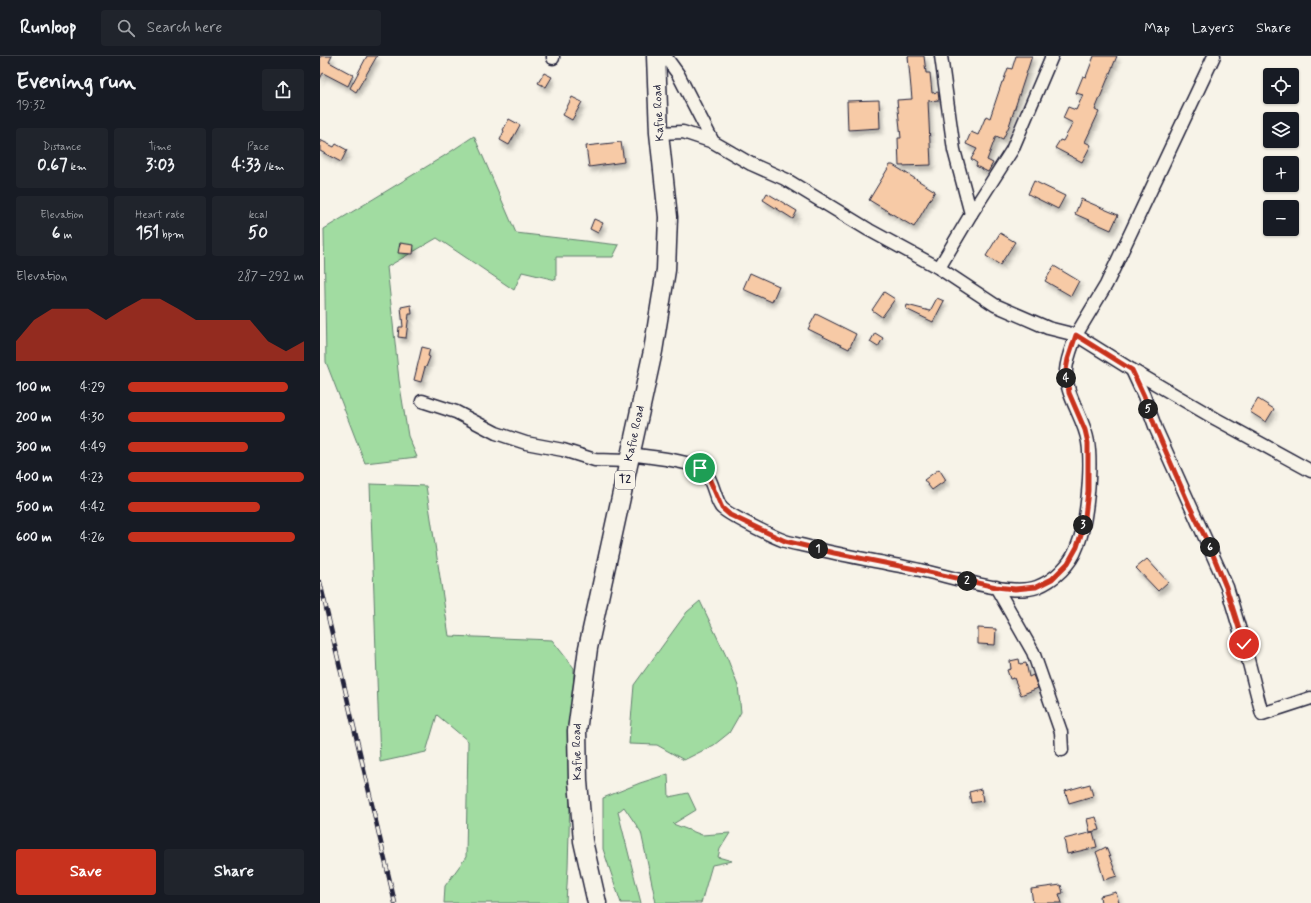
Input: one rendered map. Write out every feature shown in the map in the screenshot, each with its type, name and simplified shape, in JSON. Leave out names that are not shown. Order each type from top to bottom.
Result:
[{"type":"highway","name":"Kafue Road","points":[[597,903],[583,841],[578,781],[578,731],[588,648],[654,351],[666,270],[668,218],[659,133],[656,56]]},
{"type":"street","points":[[665,56],[678,74],[713,142]]},
{"type":"street","points":[[941,56],[954,150],[971,214]]},
{"type":"street","points":[[939,268],[1012,150],[1052,56]]},
{"type":"street","points":[[422,401],[456,412],[496,433],[526,444],[562,450],[595,460],[630,458],[687,463],[700,468],[708,476],[722,508],[730,515],[785,541],[834,553],[996,587],[1015,589],[1036,587],[1052,579],[1068,563],[1077,547],[1084,525],[1088,491],[1088,443],[1085,430],[1069,393],[1066,370],[1076,335],[1088,317],[1113,272],[1214,56]]},
{"type":"street","points":[[659,133],[683,132],[713,142],[751,164],[785,179],[869,230],[939,268],[995,305],[1048,328],[1076,335],[1132,370],[1216,419],[1311,471]]},
{"type":"street","points":[[1132,370],[1144,396],[1156,429],[1190,507],[1209,545],[1226,587],[1244,644],[1262,714],[1311,698]]},
{"type":"street","points":[[996,587],[1034,652],[1061,732],[1062,750]]},
{"type":"green space","points":[[474,136],[516,233],[619,245],[613,257],[556,257],[556,280],[522,272],[514,290],[437,238],[387,267],[399,380],[408,436],[417,457],[365,463],[326,362],[324,229]]},
{"type":"green space","points":[[370,484],[426,486],[449,636],[552,640],[574,668],[566,903],[444,903],[445,886],[466,857],[468,741],[437,715],[426,752],[380,762]]},
{"type":"green space","points":[[700,601],[728,660],[738,686],[741,712],[729,733],[714,745],[684,760],[657,745],[629,744],[634,685],[687,612]]},
{"type":"green space","points":[[668,774],[669,797],[688,793],[696,810],[673,824],[702,835],[730,833],[720,849],[718,857],[732,861],[712,865],[701,903],[656,903],[641,832],[624,807],[618,812],[641,903],[621,903],[603,849],[603,798],[640,783]]},
{"type":"building","points":[[320,56],[332,56],[329,62],[353,75],[348,86],[323,73],[320,79]]},
{"type":"building","points":[[367,56],[377,56],[356,92],[350,88]]},
{"type":"building","points":[[908,56],[924,56],[926,73],[930,73],[932,93],[938,92],[939,100],[928,101],[931,165],[899,166],[898,138],[901,138],[897,100],[912,99]]},
{"type":"building","points":[[1016,56],[1032,56],[1009,126],[1003,139],[996,136],[987,160],[993,163],[988,172],[976,166],[977,163],[971,159],[977,149],[966,144],[971,132],[978,135],[986,116],[990,118],[1002,82],[1008,68],[1012,69]]},
{"type":"building","points":[[1094,56],[1117,56],[1095,110],[1099,112],[1085,142],[1091,145],[1082,162],[1055,148],[1060,140],[1063,141],[1073,123],[1063,118],[1068,107],[1076,110],[1083,95],[1076,93],[1083,76],[1086,77]]},
{"type":"building","points":[[544,73],[552,77],[546,87],[538,83]]},
{"type":"building","points":[[572,97],[582,102],[572,120],[563,115]]},
{"type":"building","points":[[879,100],[880,128],[848,130],[847,101]]},
{"type":"building","points":[[509,119],[520,125],[509,145],[500,140]]},
{"type":"building","points":[[320,140],[334,147],[336,144],[347,150],[341,162],[320,151]]},
{"type":"building","points":[[621,142],[624,162],[589,167],[586,146]]},
{"type":"building","points":[[890,165],[893,165],[935,191],[914,227],[869,200]]},
{"type":"building","points":[[1034,181],[1065,196],[1058,209],[1028,194]]},
{"type":"building","points":[[767,193],[797,211],[793,219],[763,200]]},
{"type":"building","points":[[1081,199],[1118,215],[1111,230],[1075,214]]},
{"type":"building","points":[[594,219],[603,223],[598,233],[590,229]]},
{"type":"building","points":[[1000,233],[1015,242],[1000,265],[986,256]]},
{"type":"building","points":[[400,243],[414,245],[413,254],[398,253]]},
{"type":"building","points":[[1054,266],[1079,281],[1071,296],[1045,281]]},
{"type":"building","points":[[750,273],[779,286],[772,302],[743,289]]},
{"type":"building","points":[[884,292],[895,299],[882,317],[872,310]]},
{"type":"building","points":[[937,298],[944,301],[933,322],[906,309],[907,305],[930,311]]},
{"type":"building","points":[[411,305],[412,314],[409,314],[406,338],[398,337],[399,327],[403,327],[401,307]]},
{"type":"building","points":[[816,314],[856,334],[849,349],[808,329]]},
{"type":"building","points":[[875,333],[883,338],[878,347],[870,342]]},
{"type":"building","points":[[422,347],[430,349],[428,356],[430,357],[425,367],[421,382],[414,380]]},
{"type":"building","points":[[1258,399],[1274,409],[1266,422],[1250,412]]},
{"type":"building","points":[[939,469],[946,480],[932,490],[924,480]]},
{"type":"building","points":[[1147,559],[1168,582],[1158,591],[1136,568]]},
{"type":"building","points":[[978,628],[996,629],[995,645],[978,644]]},
{"type":"building","points":[[1019,659],[1020,664],[1026,663],[1029,677],[1033,675],[1038,688],[1021,695],[1014,678],[1010,679],[1007,670],[1011,669],[1010,661]]},
{"type":"building","points":[[1090,784],[1093,796],[1069,803],[1065,791]]},
{"type":"building","points":[[981,789],[983,801],[971,803],[969,792]]},
{"type":"building","points":[[1096,817],[1100,830],[1090,832],[1087,819]]},
{"type":"building","points":[[1093,832],[1097,847],[1067,854],[1064,839]]},
{"type":"building","points":[[1106,847],[1117,876],[1104,880],[1096,852]]},
{"type":"building","points":[[1061,885],[1063,893],[1059,894],[1062,903],[1033,903],[1031,889]]},
{"type":"building","points":[[1116,892],[1119,903],[1101,903],[1100,896]]},
{"type":"railway","points":[[320,582],[395,903]]},
{"type":"route","points":[[700,468],[708,476],[722,508],[730,515],[785,541],[834,553],[996,587],[1015,589],[1036,587],[1052,579],[1068,563],[1077,547],[1084,525],[1088,491],[1088,443],[1085,430],[1069,393],[1066,370],[1076,335],[1117,359],[1132,370],[1190,507],[1209,545],[1226,587],[1244,644]]}]
